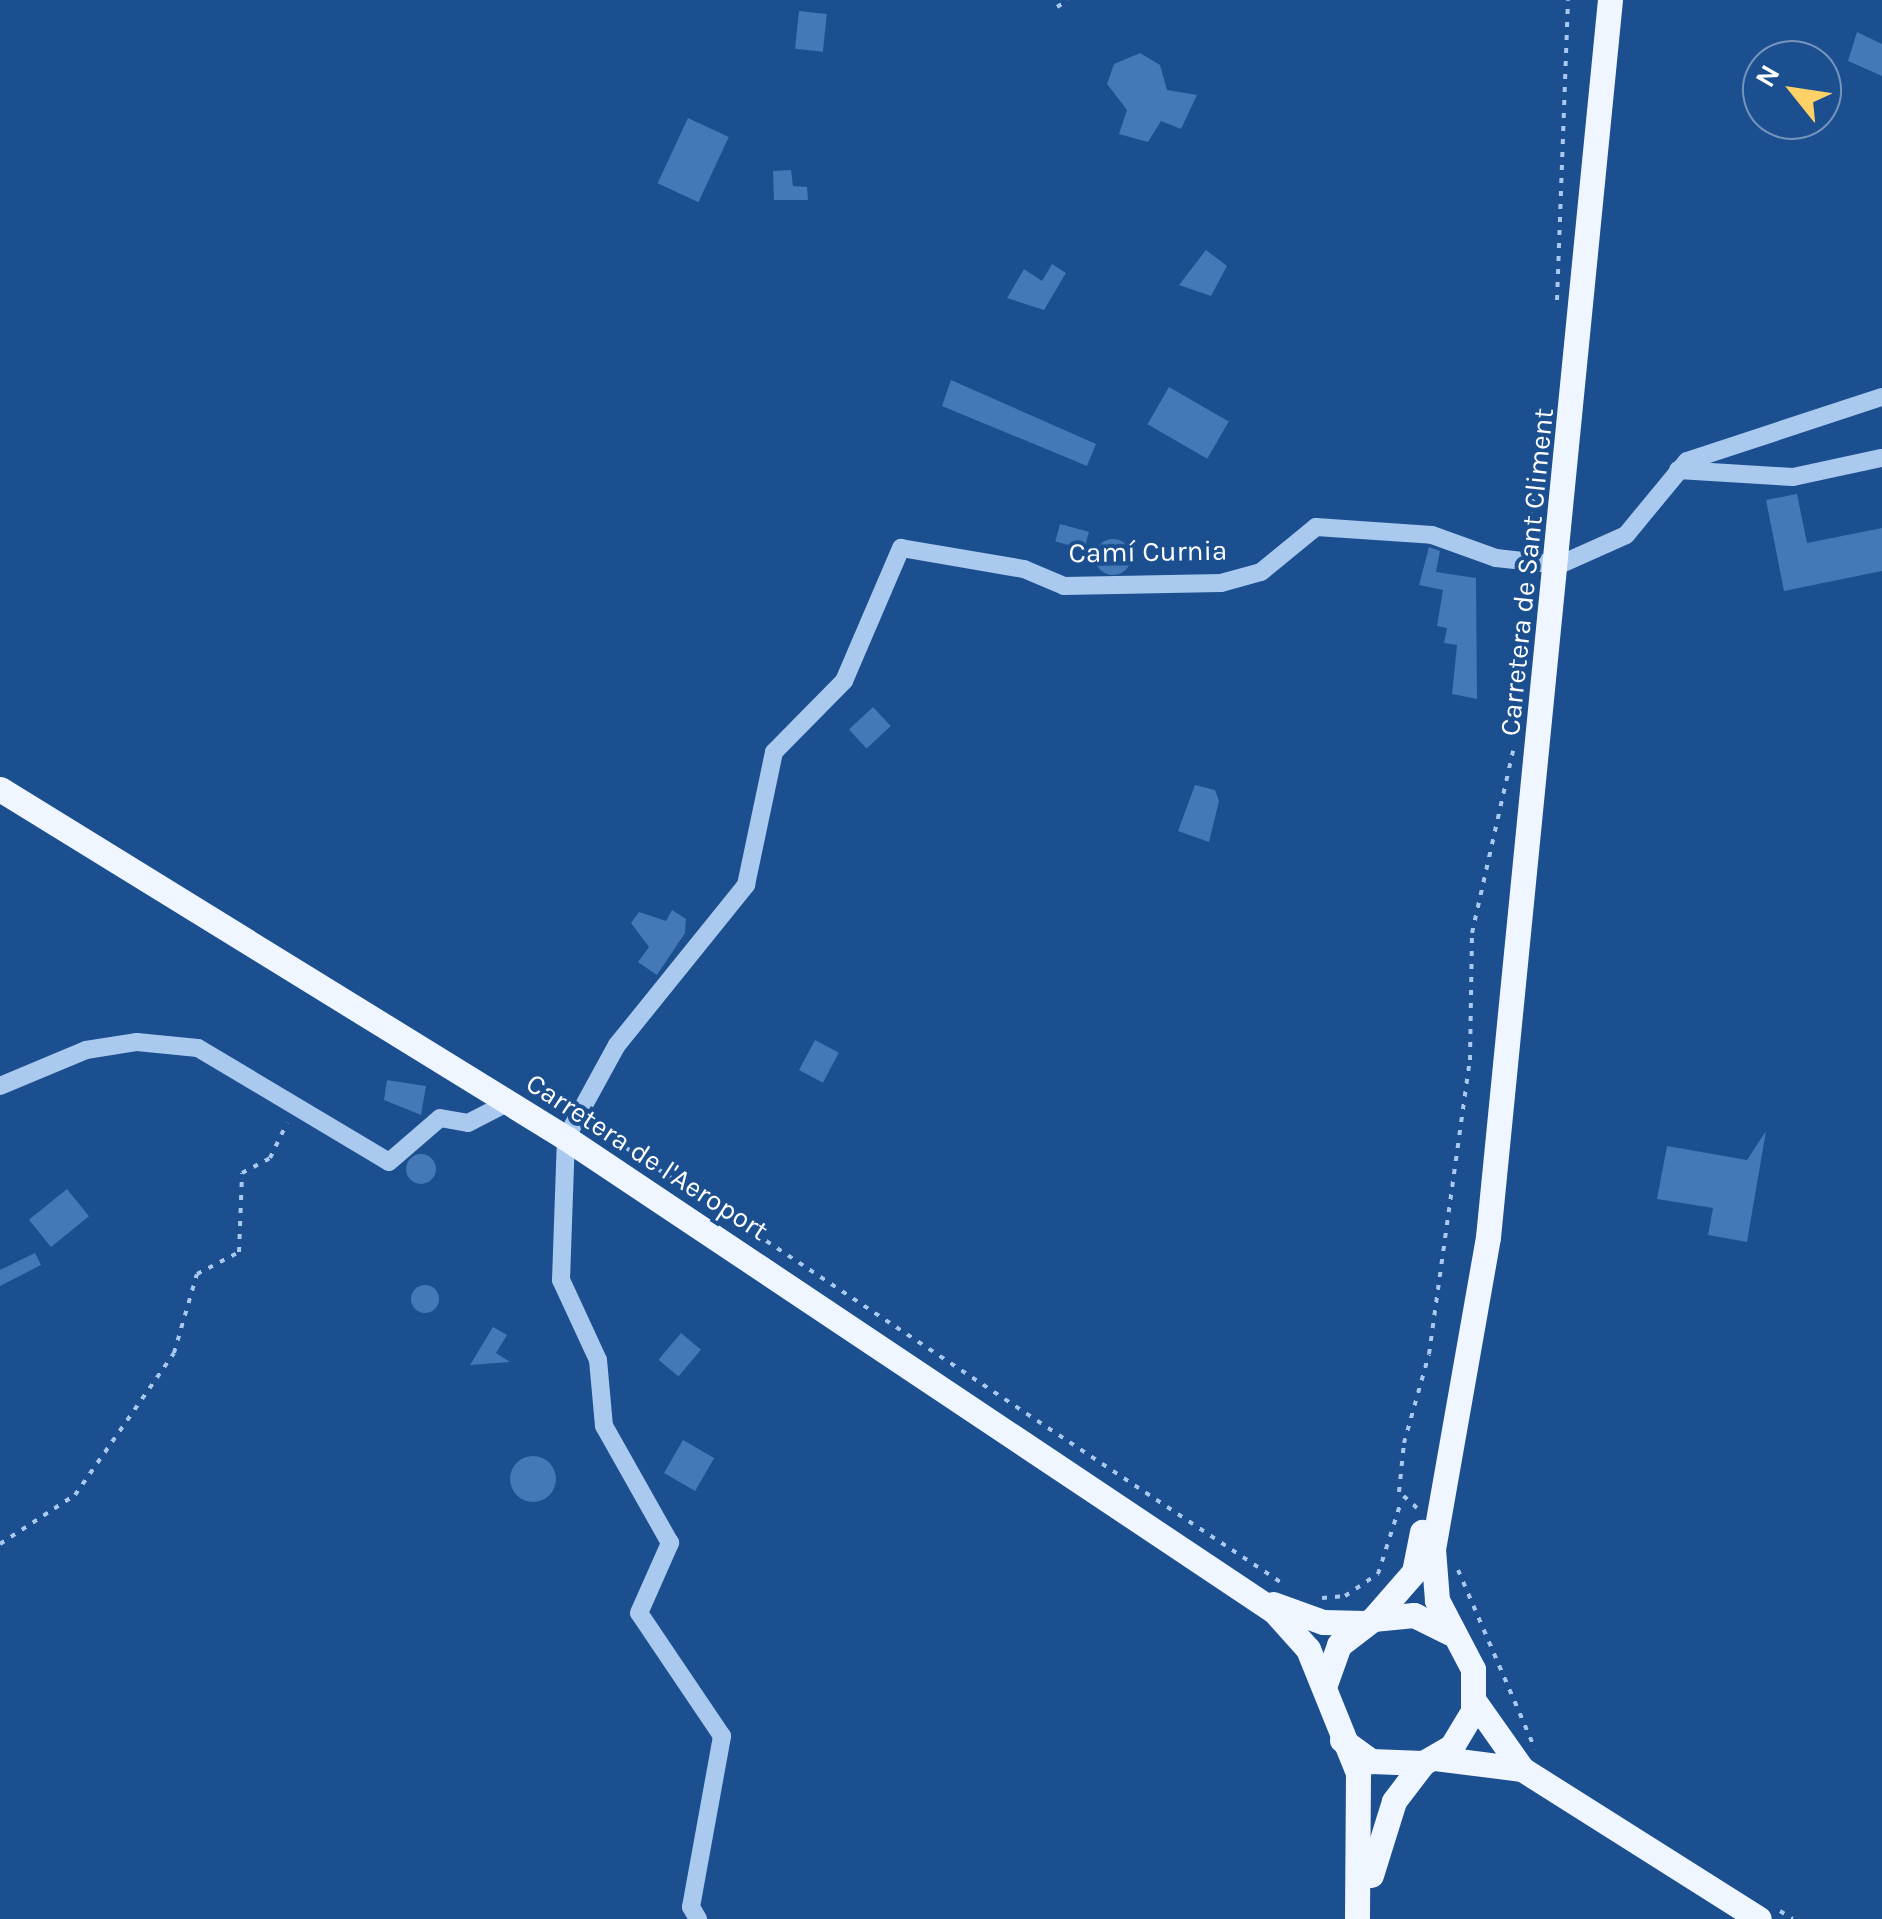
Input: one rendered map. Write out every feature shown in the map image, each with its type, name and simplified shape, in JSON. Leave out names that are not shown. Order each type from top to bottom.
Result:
[{"type":"main road","name":"Carretera de Sant Climent","points":[[1492,1179],[1558,565],[1610,0]]},
{"type":"main road","name":"Carretera de l'Aeroport","points":[[0,789],[509,1102],[572,1127],[1250,1592]]},
{"type":"main road","points":[[1324,1692],[1339,1645],[1369,1621],[1414,1572],[1492,1179]]},
{"type":"main road","points":[[1359,1919],[1386,1820],[1429,1760],[1465,1730],[1474,1701],[1473,1669],[1450,1633],[1433,1549],[1492,1179]]},
{"type":"main road","points":[[1250,1592],[1323,1622],[1414,1615],[1450,1633]]},
{"type":"main road","points":[[1250,1592],[1308,1649],[1362,1790],[1359,1919]]},
{"type":"main road","points":[[1474,1701],[1522,1770],[1759,1919]]},
{"type":"main road","points":[[1342,1740],[1370,1761],[1429,1760],[1522,1770]]},
{"type":"street","points":[[1558,565],[1626,535],[1678,470],[1742,438],[1882,397]]},
{"type":"street","points":[[1678,470],[1793,477],[1882,458]]},
{"type":"street","name":"Camí Curnia","points":[[572,1127],[617,1045],[746,885],[774,752],[844,681],[902,548],[1024,569],[1064,586],[1221,583],[1261,572],[1316,526],[1432,535],[1496,558],[1558,565]]},
{"type":"street","points":[[0,1086],[86,1050],[137,1042],[198,1048],[296,1105],[362,1155],[389,1162],[440,1118],[468,1122],[509,1102]]},
{"type":"street","points":[[572,1127],[561,1280],[598,1360],[604,1426],[670,1543],[639,1612],[676,1680],[722,1736],[690,1907],[698,1919]]},
{"type":"path","points":[[1057,6],[1068,0]]},
{"type":"path","points":[[0,1544],[75,1494],[174,1353],[197,1274],[239,1252],[242,1174],[270,1158],[296,1105]]},
{"type":"path","points":[[572,1127],[1291,1589]]},
{"type":"path","points":[[1304,1594],[1346,1596],[1371,1582],[1401,1502]]},
{"type":"building","points":[[799,11],[827,14],[823,52],[795,49]]},
{"type":"building","points":[[1857,32],[1882,44],[1882,76],[1848,61]]},
{"type":"building","points":[[1140,53],[1160,65],[1167,90],[1197,95],[1181,129],[1161,121],[1148,142],[1119,134],[1127,110],[1107,84],[1114,64]]},
{"type":"building","points":[[688,118],[729,137],[698,202],[658,183]]},
{"type":"building","points":[[791,170],[793,186],[807,187],[808,200],[774,200],[773,171]]},
{"type":"building","points":[[1206,250],[1227,266],[1211,296],[1179,285]]},
{"type":"building","points":[[1052,264],[1066,273],[1044,310],[1007,298],[1024,269],[1042,281]]},
{"type":"building","points":[[951,380],[1096,444],[1087,466],[942,406]]},
{"type":"building","points":[[1169,387],[1229,422],[1207,459],[1148,424]]},
{"type":"building","points":[[1797,494],[1807,543],[1882,528],[1882,571],[1784,591],[1766,500]]},
{"type":"building","points":[[1060,524],[1089,532],[1084,549],[1055,541]]},
{"type":"building","points":[[1113,539],[1126,544],[1131,557],[1126,570],[1113,575],[1100,570],[1095,557],[1100,544]]},
{"type":"building","points":[[1429,547],[1440,551],[1436,572],[1476,578],[1477,699],[1452,694],[1457,645],[1444,643],[1447,628],[1437,626],[1443,590],[1419,585]]},
{"type":"building","points":[[873,707],[891,726],[867,749],[849,730]]},
{"type":"building","points":[[1195,785],[1215,790],[1219,801],[1209,842],[1178,831]]},
{"type":"building","points":[[672,910],[686,919],[685,933],[657,975],[638,962],[649,947],[631,923],[639,912],[666,921]]},
{"type":"building","points":[[815,1040],[839,1053],[823,1083],[799,1070]]},
{"type":"building","points":[[387,1080],[426,1086],[421,1115],[384,1100]]},
{"type":"building","points":[[1766,1131],[1747,1242],[1708,1235],[1713,1208],[1657,1199],[1667,1146],[1747,1160]]},
{"type":"building","points":[[421,1154],[432,1158],[436,1169],[432,1180],[421,1184],[410,1180],[406,1169],[410,1158]]},
{"type":"building","points":[[67,1189],[89,1216],[51,1247],[29,1220]]},
{"type":"building","points":[[35,1253],[41,1265],[0,1286],[0,1270]]},
{"type":"building","points":[[425,1285],[435,1289],[439,1299],[435,1309],[425,1313],[415,1309],[411,1299],[415,1289]]},
{"type":"building","points":[[493,1327],[507,1335],[496,1353],[510,1362],[470,1365]]},
{"type":"building","points":[[681,1333],[701,1350],[678,1377],[659,1360]]},
{"type":"building","points":[[683,1440],[714,1458],[695,1491],[664,1473]]},
{"type":"building","points":[[533,1456],[549,1463],[556,1479],[549,1495],[533,1502],[517,1495],[510,1479],[517,1463]]}]
